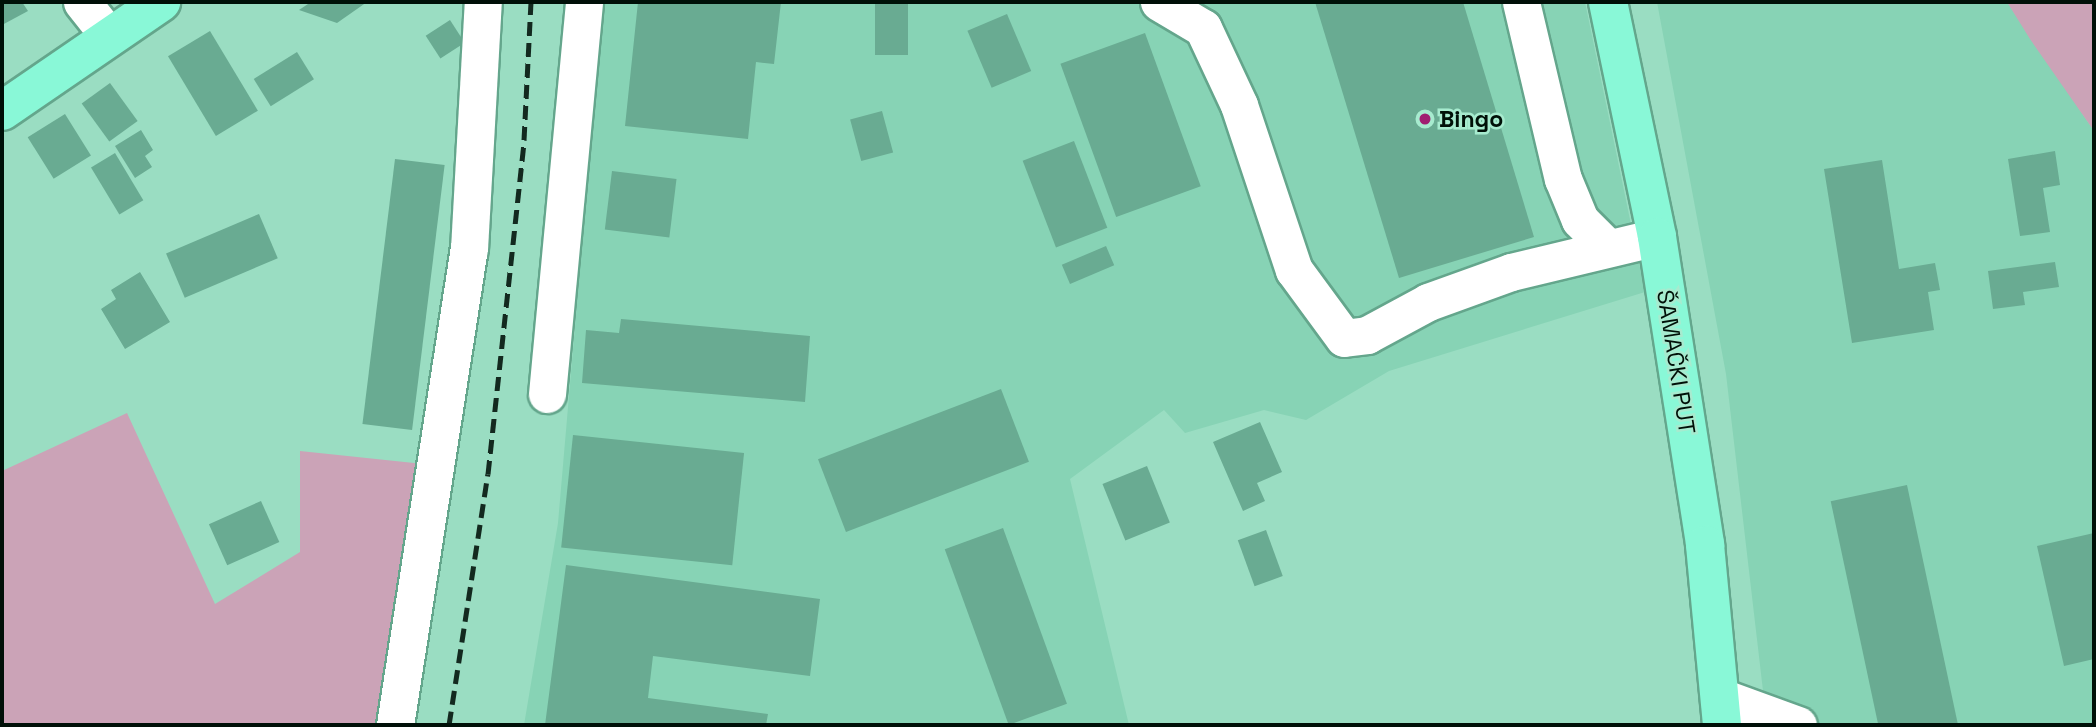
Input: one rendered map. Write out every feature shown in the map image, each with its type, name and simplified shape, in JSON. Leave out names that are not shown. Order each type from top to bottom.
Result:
[{"type":"main road","points":[[2,111],[161,2]]},
{"type":"main road","name":"ŠAMAČKI PUT","points":[[1608,2],[1657,237],[1705,545],[1722,711]]},
{"type":"lane","points":[[82,2],[109,36]]},
{"type":"lane","points":[[395,725],[469,249],[483,2]]},
{"type":"lane","points":[[547,394],[584,2]]},
{"type":"lane","points":[[1159,2],[1203,28],[1239,105],[1294,270],[1344,338],[1367,335],[1428,302],[1511,272],[1606,246],[1657,237]]},
{"type":"lane","points":[[1521,2],[1563,179],[1580,220],[1606,246]]},
{"type":"lane","points":[[1722,711],[1782,721]]},
{"type":"shaded area","points":[[603,2],[1585,2],[1645,292],[1389,371],[1306,420],[1264,410],[1185,433],[1164,410],[1070,479],[1129,725],[524,725],[558,523]]},
{"type":"shaded area","points":[[1657,2],[2007,2],[2094,131],[2094,725],[1767,725],[1726,374]]},
{"type":"shaded area","points":[[2007,2],[2094,2],[2094,131],[2030,39]]},
{"type":"shaded area","points":[[127,413],[215,604],[300,552],[300,451],[452,467],[405,725],[2,725],[2,471]]},
{"type":"building","points":[[2,2],[22,2],[28,11],[2,25]]},
{"type":"building","points":[[311,2],[367,2],[337,23],[299,10]]},
{"type":"building","points":[[638,2],[781,2],[774,64],[756,62],[748,139],[625,126]]},
{"type":"building","points":[[875,2],[908,2],[908,55],[875,55]]},
{"type":"building","name":"Bingo","points":[[1315,2],[1463,2],[1534,237],[1399,278]]},
{"type":"building","points":[[1007,14],[1031,71],[992,88],[967,31]]},
{"type":"building","points":[[450,20],[465,43],[440,58],[426,36]]},
{"type":"building","points":[[210,31],[258,111],[216,136],[168,56]]},
{"type":"building","points":[[1145,33],[1201,186],[1116,217],[1060,64]]},
{"type":"building","points":[[297,52],[314,79],[271,106],[254,79]]},
{"type":"building","points":[[110,83],[138,121],[109,142],[82,104]]},
{"type":"building","points":[[882,111],[893,153],[861,161],[850,120]]},
{"type":"building","points":[[65,114],[91,156],[54,179],[28,137]]},
{"type":"building","points":[[141,130],[153,150],[145,156],[152,167],[135,178],[115,146]]},
{"type":"building","points":[[1074,141],[1107,228],[1056,248],[1023,161]]},
{"type":"building","points":[[2055,151],[2060,185],[2043,188],[2050,232],[2020,236],[2008,159]]},
{"type":"building","points":[[115,153],[143,200],[119,215],[91,167]]},
{"type":"building","points":[[395,159],[445,165],[412,430],[362,424]]},
{"type":"building","points":[[1882,160],[1899,269],[1935,263],[1940,290],[1928,292],[1934,330],[1852,343],[1824,169]]},
{"type":"building","points":[[612,171],[677,179],[669,237],[605,230]]},
{"type":"building","points":[[259,214],[278,258],[185,298],[166,253]]},
{"type":"building","points":[[1106,246],[1114,265],[1070,284],[1062,265]]},
{"type":"building","points":[[2055,262],[2059,287],[2023,292],[2025,305],[1993,309],[1988,271]]},
{"type":"building","points":[[140,272],[170,322],[125,349],[101,309],[116,299],[111,290]]},
{"type":"building","points":[[621,319],[810,336],[805,402],[582,383],[586,330],[619,333]]},
{"type":"building","points":[[1001,389],[1029,462],[846,532],[818,459]]},
{"type":"building","points":[[1260,422],[1282,472],[1257,483],[1265,501],[1243,511],[1213,442]]},
{"type":"building","points":[[573,435],[744,453],[732,565],[561,547]]},
{"type":"building","points":[[1147,466],[1170,523],[1125,541],[1102,484]]},
{"type":"building","points":[[1907,485],[1958,725],[1878,725],[1831,501]]},
{"type":"building","points":[[261,501],[279,542],[227,565],[209,524]]},
{"type":"building","points":[[1003,528],[1067,704],[1009,725],[945,549]]},
{"type":"building","points":[[1266,530],[1283,576],[1255,586],[1238,540]]},
{"type":"building","points":[[2094,533],[2094,659],[2064,666],[2037,546]]},
{"type":"building","points":[[566,565],[820,599],[810,676],[653,656],[648,698],[768,714],[766,725],[545,725]]},
{"type":"railway","points":[[449,725],[488,474],[524,140],[531,2]]},
{"type":"place","name":"Bingo","points":[[1425,119]]}]
